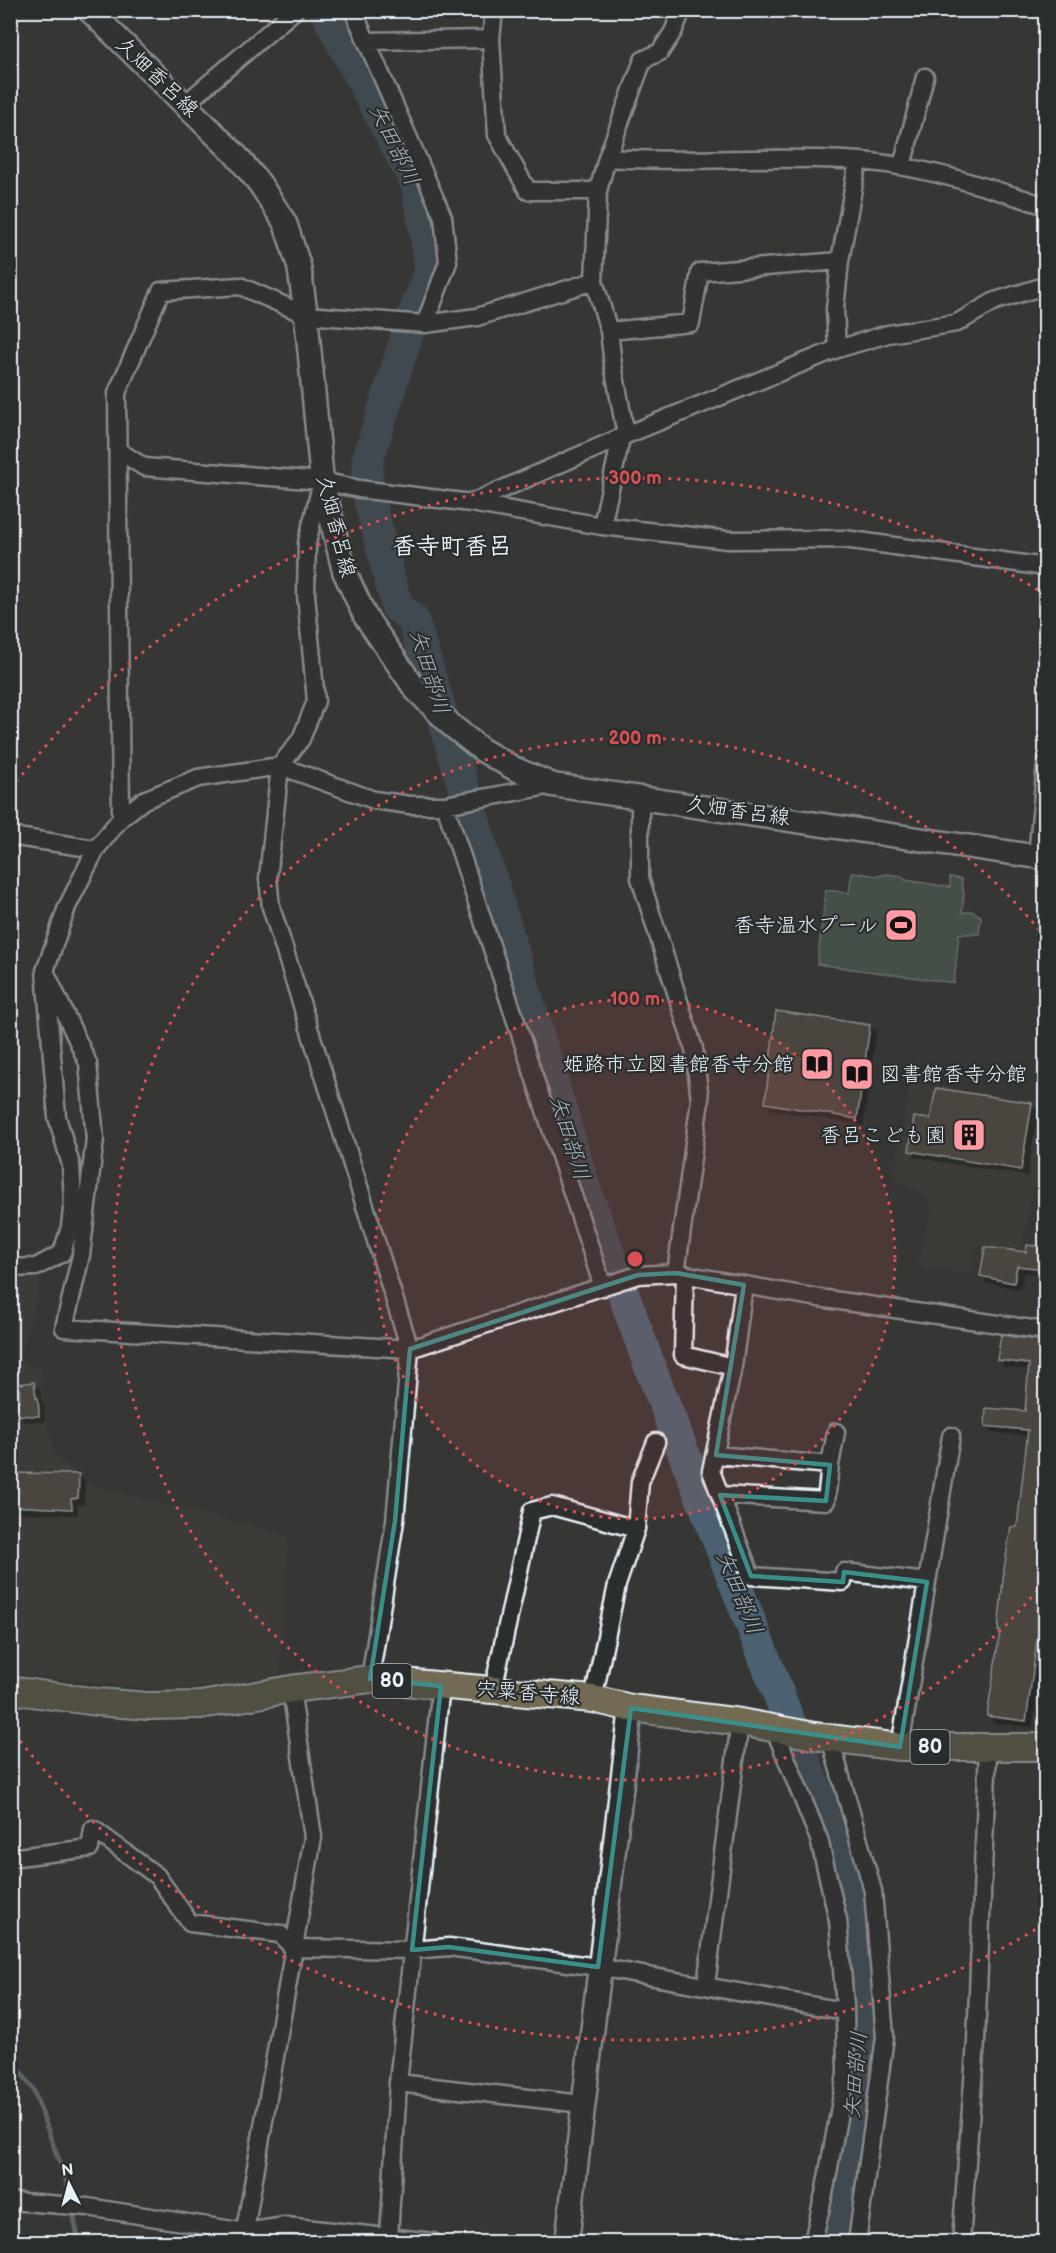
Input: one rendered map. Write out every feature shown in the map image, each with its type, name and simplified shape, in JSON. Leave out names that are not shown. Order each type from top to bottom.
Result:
[{"type":"main road","name":"久畑香呂線","points":[[89,10],[235,154],[276,206],[285,223],[293,243],[306,315],[322,481],[344,572],[365,616],[416,690],[452,726],[482,750],[515,769],[553,785],[640,796],[1041,857]]},
{"type":"main road","name":"宍粟香寺線","points":[[10,1690],[97,1702],[148,1706],[201,1705],[370,1678],[593,1699],[822,1737],[900,1747],[1046,1747]]},
{"type":"main road","points":[[567,2242],[598,1967],[631,1707]]},
{"type":"street","points":[[185,104],[295,10]]},
{"type":"street","points":[[352,10],[443,217],[448,262],[425,324]]},
{"type":"street","points":[[494,10],[491,39],[496,135],[528,191],[598,191]]},
{"type":"street","points":[[602,526],[624,437],[609,332],[594,281],[598,191],[607,158],[643,60],[660,52],[673,32],[682,10]]},
{"type":"street","points":[[366,41],[491,39]]},
{"type":"street","points":[[902,166],[925,77]]},
{"type":"street","points":[[607,158],[657,161],[858,161],[949,175],[1046,206]]},
{"type":"street","points":[[837,349],[835,309],[840,261],[858,161]]},
{"type":"street","points":[[609,332],[691,322],[700,272],[840,261]]},
{"type":"street","points":[[121,818],[117,393],[161,291],[240,286],[306,315],[425,324],[477,317],[594,281]]},
{"type":"street","points":[[471,503],[837,349],[888,334],[957,323],[995,301],[1041,287],[1046,288]]},
{"type":"street","points":[[119,451],[144,467],[322,481],[359,489],[471,503],[602,526],[728,540],[844,539],[1046,567]]},
{"type":"street","points":[[322,481],[307,543],[306,595],[316,701],[301,740],[280,766],[268,878],[271,907],[410,1349],[395,1521],[370,1678]]},
{"type":"street","points":[[1041,857],[1046,764]]},
{"type":"street","points":[[64,1328],[66,1280],[62,1253],[70,1227],[73,1201],[71,1165],[57,1117],[45,972],[67,907],[96,849],[121,818],[144,801],[198,778],[280,766],[374,800],[410,805],[445,805],[553,785]]},
{"type":"street","points":[[640,796],[640,878],[694,1049],[700,1100],[681,1274],[683,1354],[733,1367]]},
{"type":"street","points":[[445,805],[603,1287]]},
{"type":"street","points":[[10,836],[96,849]]},
{"type":"street","points":[[45,972],[88,1063],[95,1139],[81,1255],[64,1328]]},
{"type":"street","points":[[10,1268],[36,1267],[62,1253]]},
{"type":"street","points":[[64,1328],[410,1349],[638,1275],[681,1274],[819,1298],[1046,1331]]},
{"type":"street","points":[[744,1285],[733,1367],[711,1471],[751,1576],[843,1582],[844,1572],[927,1582]]},
{"type":"street","points":[[720,1495],[826,1501],[836,1432]]},
{"type":"street","points":[[900,1747],[951,1436]]},
{"type":"street","points":[[593,1699],[617,1585],[636,1529],[640,1482],[656,1442]]},
{"type":"street","points":[[716,1455],[830,1465]]},
{"type":"street","points":[[493,1690],[532,1511],[552,1506],[636,1529]]},
{"type":"street","points":[[389,2237],[398,2083],[441,1686]]},
{"type":"street","points":[[244,2237],[313,1837],[291,1689]]},
{"type":"street","points":[[706,1985],[740,1722]]},
{"type":"street","points":[[774,1728],[819,1839],[838,1920],[846,2007],[846,2074],[813,2242]]},
{"type":"street","points":[[822,1737],[873,1891],[885,2037],[857,2242]]},
{"type":"street","points":[[961,2242],[975,2042],[988,1748]]},
{"type":"street","points":[[10,1858],[90,1848],[93,1829],[157,1876],[190,1923],[280,1934],[293,1948],[412,1950],[449,1947],[598,1967],[838,2010]]},
{"type":"street","points":[[398,2083],[582,2104]]},
{"type":"street","points":[[10,2201],[88,2206],[244,2237],[286,2226],[433,2242]]},
{"type":"highlighted area","points":[[676,1273],[744,1285],[716,1455],[830,1465],[826,1501],[720,1495],[751,1576],[843,1582],[844,1572],[927,1582],[900,1747],[631,1708],[598,1967],[449,1947],[412,1950],[441,1686],[370,1679],[395,1521],[410,1349],[638,1275]]},
{"type":"shaded area","points":[[910,1081],[1045,1103],[1045,1167],[1040,1187],[1034,1186],[1022,1252],[977,1245],[971,1275],[916,1265],[933,1206],[915,1189],[894,1179]]},
{"type":"shaded area","points":[[43,1277],[20,1359],[28,1366],[41,1367],[43,1395],[54,1454],[79,1474],[79,1482],[289,1536],[280,1674],[227,1685],[168,1690],[11,1674],[11,1278]]},
{"type":"green space","name":"香寺温水プール","points":[[852,872],[878,876],[887,874],[902,876],[905,880],[950,887],[950,877],[961,879],[964,894],[962,913],[971,911],[981,916],[979,934],[959,934],[954,983],[817,964],[826,890],[849,893]]},
{"type":"building","name":"姫路市立図書館香寺分館","points":[[776,1011],[870,1025],[857,1119],[765,1103]]},
{"type":"building","name":"香呂こども園","points":[[936,1088],[1032,1103],[1021,1170],[909,1151],[914,1117],[930,1119]]},
{"type":"building","points":[[1027,1245],[1043,1247],[1042,1252],[1046,1252],[1046,1269],[1017,1266],[1014,1283],[980,1276],[985,1247],[1026,1252]]},
{"type":"building","points":[[1001,1335],[1046,1341],[1043,1366],[1046,1367],[1046,1575],[1026,1721],[987,1716],[1000,1631],[998,1631],[1004,1569],[1011,1527],[1017,1527],[1028,1430],[985,1426],[986,1408],[1025,1411],[1029,1364],[997,1360]]},
{"type":"building","points":[[34,1382],[39,1416],[17,1415],[17,1401],[20,1400],[19,1384]]},
{"type":"building","points":[[10,1473],[79,1474],[78,1498],[71,1499],[72,1509],[10,1506]]},
{"type":"waterway","name":"矢田部川","points":[[325,10],[417,185],[431,269],[414,313],[368,459],[367,480],[370,502],[397,607],[413,619],[584,1186],[653,1375],[827,1817],[856,1904],[861,1975],[861,2038],[856,2105],[831,2242]]},
{"type":"waterway","points":[[10,2057],[33,2089],[66,2180],[79,2242]]},
{"type":"place","name":"香寺温水プール","points":[[901,925]]},
{"type":"place","name":"姫路市立図書館香寺分館","points":[[817,1064]]},
{"type":"place","name":"図書館香寺分館","points":[[857,1074]]},
{"type":"place","name":"香呂こども園","points":[[969,1135]]},
{"type":"district","name":"香寺町香呂","points":[[452,546]]}]
